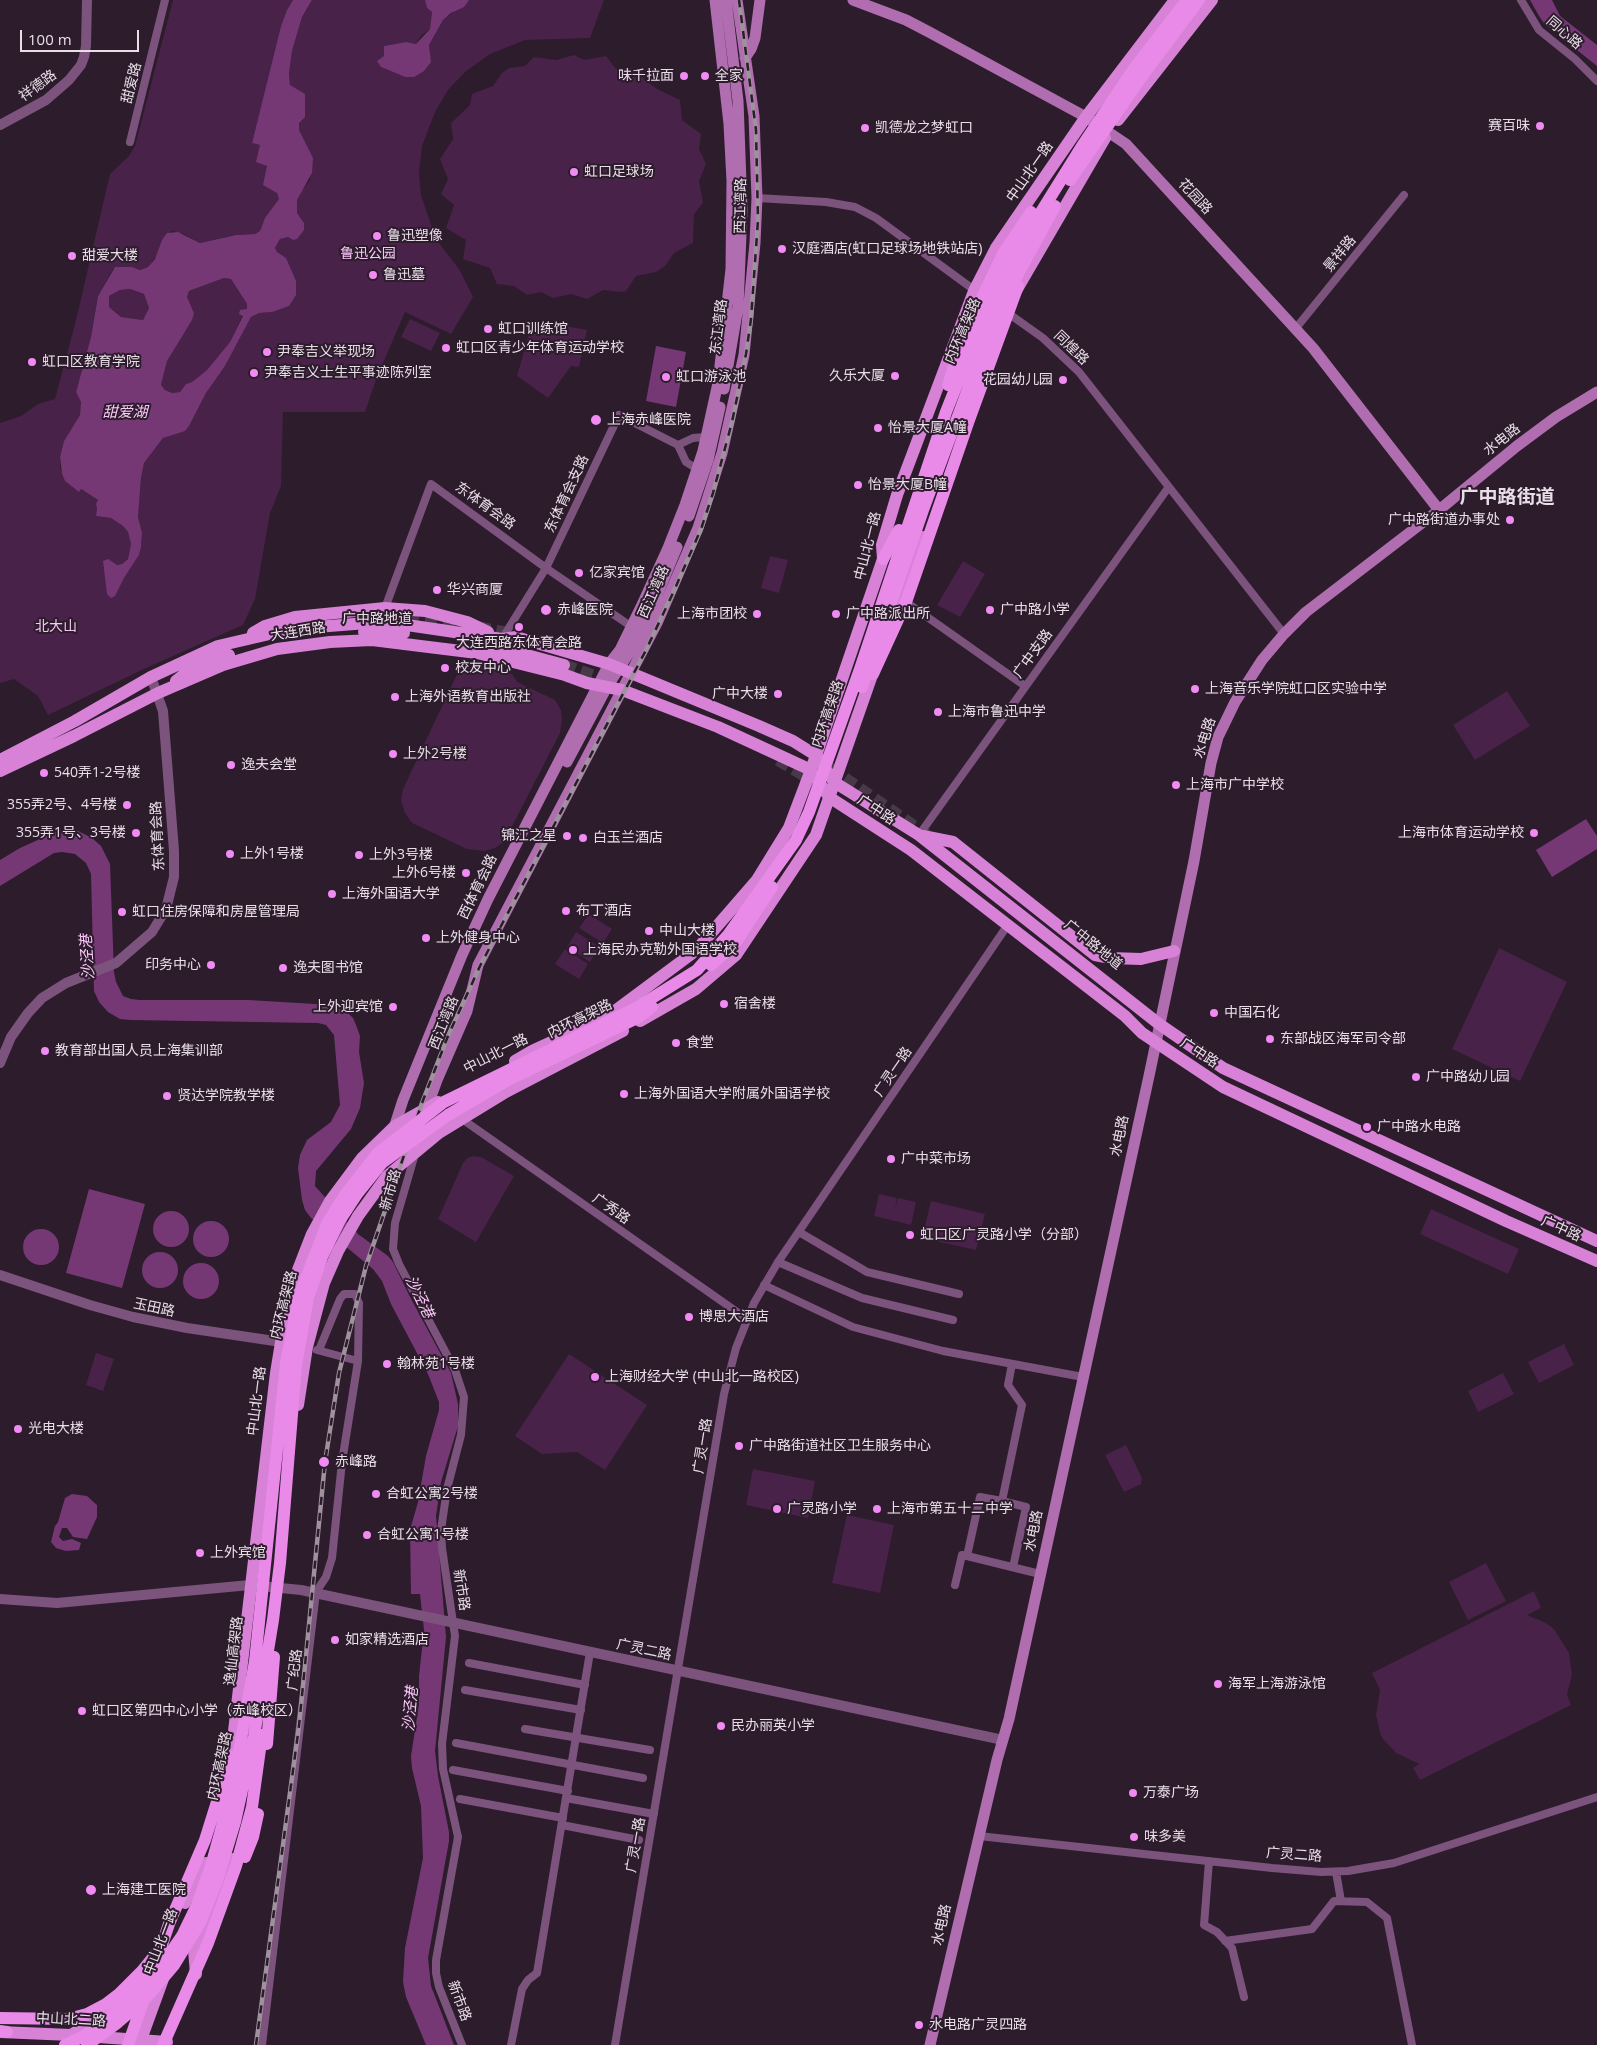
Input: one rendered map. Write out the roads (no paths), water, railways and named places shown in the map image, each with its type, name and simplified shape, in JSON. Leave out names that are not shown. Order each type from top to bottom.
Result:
[{"type":"highway","name":"内环高架路","points":[[68,2040],[84,2036],[114,2014],[135,1995],[160,1968],[182,1936],[197,1905],[232,1790],[255,1661],[286,1363],[299,1296],[326,1224],[345,1195],[378,1153],[444,1102],[636,1008],[696,970],[728,935],[796,840],[809,812],[856,678],[946,412],[986,311],[1023,241],[1084,143],[1133,70],[1187,0]]},
{"type":"highway","name":"内环高架路","points":[[87,2045],[116,2024],[146,1998],[174,1966],[201,1921],[218,1878],[235,1822],[254,1736],[273,1620],[280,1563],[298,1355],[308,1298],[322,1257],[340,1220],[357,1194],[382,1163],[448,1115],[508,1080],[639,1017],[699,976],[736,942],[806,836],[870,665],[923,510],[996,314],[1036,238],[1067,185],[1140,79],[1199,0]]},
{"type":"highway","points":[[883,559],[898,530],[965,333],[1004,252],[1034,207],[1084,143]]},
{"type":"highway","points":[[873,674],[906,602],[969,420],[1036,238]]},
{"type":"highway","name":"逸仙高架路","points":[[128,2045],[169,1924],[205,1840],[238,1734],[247,1675],[268,1485],[286,1363]]},
{"type":"highway","points":[[196,1981],[253,1837],[261,1797],[266,1754],[280,1589],[280,1563]]},
{"type":"highway","points":[[167,2044],[208,1943],[236,1866],[252,1807],[272,1657],[273,1620]]},
{"type":"highway","points":[[0,2018],[68,2019],[87,2014],[106,2004],[142,1971],[169,1938],[187,1909],[208,1865]]},
{"type":"main road","name":"东江湾路","points":[[620,668],[620,650],[668,548],[697,469],[718,383],[731,269],[732,180],[729,124],[715,0]]},
{"type":"main road","name":"东江湾路","points":[[620,668],[648,617],[697,496],[710,452],[731,356],[738,307],[742,210],[738,101],[726,0]]},
{"type":"main road","name":"西江湾路","points":[[415,1153],[426,1108],[467,1011],[478,965],[622,690],[620,668],[657,623],[704,511],[722,454],[744,355],[756,242],[757,198],[754,116],[737,0]]},
{"type":"main road","points":[[746,58],[755,38],[760,0]]},
{"type":"main road","name":"花园路","points":[[853,0],[906,20],[929,32],[1086,117],[1126,144],[1296,328],[1439,510]]},
{"type":"main road","name":"中山北一路","points":[[140,2042],[208,1865],[230,1760],[271,1403],[281,1342],[298,1270],[312,1234],[330,1201],[362,1158],[398,1124],[532,1051],[608,1016],[699,947],[757,880],[790,828],[817,756],[883,559],[882,545],[896,495],[974,291],[996,248],[1086,117],[1174,0]]},
{"type":"main road","points":[[167,2044],[196,1981],[194,1950],[245,1827],[262,1748],[299,1398],[313,1349],[324,1283],[338,1251],[358,1216],[387,1176],[439,1133],[506,1092],[630,1027],[696,988],[736,955],[816,835],[989,350],[1005,310],[1109,131],[1212,0]]},
{"type":"main road","name":"水电路","points":[[930,2045],[1003,1740],[1040,1574],[1194,861],[1216,746],[1229,713],[1262,660],[1284,634],[1326,595],[1439,510],[1517,446],[1556,417],[1597,392]]},
{"type":"main road","points":[[253,633],[265,626],[295,617],[385,608],[425,611],[467,622],[502,639]]},
{"type":"main road","name":"广中路地道","points":[[218,646],[253,633],[298,623],[353,617],[406,618]]},
{"type":"main road","name":"大连西路","points":[[1,764],[151,677],[218,646],[291,629],[380,622],[502,639],[516,637],[620,668]]},
{"type":"main road","name":"广中路地道","points":[[164,691],[196,665],[227,655],[267,644],[360,632],[412,633],[463,640],[508,649],[564,665]]},
{"type":"main road","name":"大连西路","points":[[1,764],[74,736],[164,691],[223,665],[277,649],[330,642],[372,640],[477,653],[622,690]]},
{"type":"main road","name":"西体育会路","points":[[387,1176],[402,1100],[462,955],[488,899],[602,686],[620,668]]},
{"type":"main road","points":[[620,668],[793,741],[817,756],[834,782]]},
{"type":"main road","points":[[622,690],[718,727],[811,770],[829,797]]},
{"type":"main road","name":"广中路","points":[[834,782],[919,835],[1159,1024],[1223,1068],[1597,1241]]},
{"type":"main road","name":"广中路","points":[[829,797],[911,850],[1125,1016],[1142,1034],[1223,1087],[1597,1262]]},
{"type":"main road","points":[[877,822],[936,861],[954,878],[964,892]]},
{"type":"main road","points":[[919,835],[953,842],[1095,955],[1110,958],[1141,959],[1174,952]]},
{"type":"main road","name":"广中路地道","points":[[1024,910],[1133,996],[1138,1007]]},
{"type":"main road","name":"西体育会路","points":[[376,1190],[398,1124]]},
{"type":"main road","name":"中山北二路","points":[[2,2032],[68,2040],[167,2044]]},
{"type":"street","name":"祥德路","points":[[0,125],[46,100],[69,80],[81,65],[86,46],[87,0]]},
{"type":"street","name":"甜爱路","points":[[130,142],[165,0]]},
{"type":"street","name":"同心路","points":[[1521,0],[1538,30],[1575,59],[1597,81]]},
{"type":"street","name":"景祥路","points":[[1296,328],[1404,196]]},
{"type":"street","name":"同煌路","points":[[757,198],[788,199],[855,207],[876,218],[974,291],[1005,310],[1043,338],[1079,372],[1284,634]]},
{"type":"street","name":"东体育会支路","points":[[502,639],[546,568],[619,414],[678,445]]},
{"type":"street","points":[[697,469],[686,462],[678,445],[693,438],[705,438]]},
{"type":"street","name":"东体育会路","points":[[385,608],[431,484],[546,568],[632,627]]},
{"type":"street","name":"广中支路","points":[[919,835],[1168,488]]},
{"type":"street","points":[[906,602],[1025,686]]},
{"type":"street","name":"东体育会路","points":[[0,1063],[12,1037],[35,1005],[55,989],[121,960],[152,932],[164,914],[172,889],[174,851],[163,710],[164,691],[151,677]]},
{"type":"street","name":"广灵一路","points":[[615,2045],[726,1384],[736,1348],[747,1319],[778,1262],[1007,926]]},
{"type":"street","name":"广秀路","points":[[462,1120],[747,1319]]},
{"type":"street","name":"新市路","points":[[415,1153],[395,1224],[392,1242],[399,1264],[455,1370],[464,1397],[461,1435],[446,1489],[442,1530],[442,1548],[454,1642],[442,1744],[443,1769],[458,1837],[436,1960],[439,1987],[462,2045]]},
{"type":"street","points":[[799,1232],[867,1272],[959,1294]]},
{"type":"street","points":[[778,1262],[862,1298],[953,1320]]},
{"type":"street","name":"玉田路","points":[[0,1275],[90,1306],[133,1318],[313,1349]]},
{"type":"street","points":[[764,1285],[853,1326],[943,1351],[1083,1377]]},
{"type":"street","name":"广纪路","points":[[262,2045],[316,1592],[326,1576],[332,1558],[342,1462],[358,1361],[359,1303],[357,1296],[352,1293],[344,1294],[313,1349]]},
{"type":"street","points":[[313,1349],[358,1361]]},
{"type":"street","points":[[1002,1501],[1022,1405],[1008,1385],[1012,1364]]},
{"type":"street","points":[[966,1556],[980,1497],[1026,1507],[1013,1568]]},
{"type":"street","points":[[955,1585],[962,1555],[1040,1574]]},
{"type":"street","points":[[0,1599],[57,1603],[250,1586],[280,1587]]},
{"type":"street","name":"广灵二路","points":[[280,1587],[316,1592],[1003,1740]]},
{"type":"street","points":[[511,2045],[522,1990],[528,1980],[537,1973],[590,1652]]},
{"type":"street","points":[[469,1663],[585,1685]]},
{"type":"street","points":[[465,1690],[581,1710]]},
{"type":"street","points":[[525,1729],[650,1750]]},
{"type":"street","points":[[456,1744],[643,1778]]},
{"type":"street","points":[[453,1770],[654,1814]]},
{"type":"street","name":"广灵二路","points":[[979,1836],[1296,1870],[1336,1872],[1360,1870],[1394,1863],[1597,1797]]},
{"type":"street","points":[[460,1799],[639,1840]]},
{"type":"street","points":[[1209,1861],[1204,1925],[1217,1932],[1232,1948],[1244,1997]]},
{"type":"street","points":[[1336,1872],[1341,1901]]},
{"type":"street","points":[[1225,1941],[1312,1929],[1334,1901],[1367,1902],[1388,1918],[1412,2045]]},
{"type":"water","name":"甜爱湖","points":[[293,0],[312,0],[302,17],[292,51],[289,74],[290,85],[305,94],[305,117],[299,123],[299,130],[313,158],[312,173],[297,200],[297,213],[304,223],[304,230],[297,239],[293,240],[288,237],[280,239],[275,248],[277,252],[286,258],[296,281],[296,295],[289,306],[272,312],[259,313],[251,317],[225,366],[206,393],[189,426],[185,431],[163,438],[144,463],[138,517],[142,533],[141,547],[139,555],[115,596],[111,598],[107,594],[103,561],[108,559],[117,565],[122,564],[128,559],[131,544],[128,532],[111,518],[96,516],[98,500],[81,489],[79,492],[65,481],[62,474],[60,457],[64,441],[80,415],[81,402],[76,392],[91,337],[98,296],[115,267],[132,267],[140,270],[148,267],[155,259],[162,240],[167,233],[178,232],[200,243],[236,235],[255,234],[260,231],[265,218],[279,199],[277,193],[263,185],[267,166],[256,162],[260,145],[252,143],[281,26]],"holes":[[[224,278],[231,279],[247,304],[247,309],[240,310],[239,314],[243,316],[230,342],[207,370],[192,382],[186,384],[180,392],[172,393],[165,390],[161,385],[167,361],[192,320],[194,313],[187,297],[189,291]],[[130,289],[144,294],[149,308],[143,320],[121,317],[109,307],[109,296],[120,290]]]},
{"type":"water","points":[[425,0],[469,0],[464,7],[451,13],[443,20],[429,45],[431,62],[424,71],[414,77],[405,77],[381,67],[377,61],[384,56],[384,46],[406,42],[416,44],[430,29],[432,12],[427,8]]},
{"type":"water","points":[[1530,0],[1552,0],[1560,16],[1597,45],[1597,66],[1562,38],[1556,30],[1546,26]]},
{"type":"water","name":"虹口游泳池","points":[[656,346],[686,352],[676,407],[646,401]]},
{"type":"water","points":[[1586,819],[1597,836],[1597,849],[1552,877],[1536,850]]},
{"type":"water","points":[[60,830],[76,830],[92,838],[101,846],[110,864],[114,972],[116,982],[123,996],[140,1000],[248,1000],[332,1005],[347,1012],[353,1018],[360,1036],[359,1052],[364,1083],[360,1108],[351,1129],[316,1171],[315,1186],[358,1234],[388,1256],[393,1262],[451,1373],[458,1404],[458,1426],[441,1482],[436,1516],[446,1637],[435,1751],[449,1841],[428,1958],[431,1986],[454,2045],[426,2045],[406,1997],[403,1982],[405,1948],[423,1858],[421,1806],[411,1756],[419,1704],[419,1676],[424,1630],[420,1594],[411,1594],[410,1530],[418,1502],[426,1456],[439,1410],[439,1402],[428,1374],[391,1304],[382,1281],[373,1269],[311,1218],[305,1210],[302,1200],[298,1168],[300,1155],[307,1140],[331,1122],[340,1105],[334,1035],[326,1025],[318,1023],[130,1020],[120,1019],[108,1012],[99,1002],[94,991],[91,874],[86,863],[75,854],[54,853],[0,886],[0,860],[20,848]]},
{"type":"water","points":[[89,1189],[145,1204],[122,1288],[66,1273]]},
{"type":"water","points":[[171,1211],[178,1212],[184,1216],[188,1222],[188,1236],[184,1242],[178,1246],[171,1247],[164,1246],[158,1242],[154,1236],[153,1229],[154,1222],[158,1216],[164,1212]]},
{"type":"water","points":[[211,1221],[218,1222],[224,1226],[228,1232],[228,1246],[224,1252],[218,1256],[211,1257],[204,1256],[198,1252],[194,1246],[193,1239],[194,1232],[198,1226],[204,1222]]},
{"type":"water","points":[[41,1229],[48,1230],[54,1234],[58,1240],[58,1254],[54,1260],[48,1264],[41,1265],[34,1264],[28,1260],[24,1254],[23,1247],[24,1240],[28,1234],[34,1230]]},
{"type":"water","points":[[160,1252],[167,1253],[173,1257],[177,1263],[177,1277],[173,1283],[167,1287],[160,1288],[153,1287],[147,1283],[143,1277],[142,1270],[143,1263],[147,1257],[153,1253]]},
{"type":"water","points":[[201,1263],[208,1264],[214,1268],[218,1274],[218,1288],[214,1294],[208,1298],[201,1299],[194,1298],[188,1294],[184,1288],[183,1281],[184,1274],[188,1268],[194,1264]]},
{"type":"water","points":[[72,1494],[87,1496],[97,1505],[97,1517],[87,1539],[73,1537],[67,1528],[62,1528],[59,1537],[63,1541],[72,1539],[81,1543],[79,1550],[66,1551],[56,1548],[51,1542],[65,1498]]},
{"type":"tunnel","points":[[407,618],[519,635]]},
{"type":"tunnel","points":[[564,665],[611,682]]},
{"type":"tunnel","points":[[778,760],[817,783]]},
{"type":"tunnel","points":[[830,768],[927,835]]},
{"type":"railway","points":[[256,2045],[299,1726],[325,1462],[339,1373],[366,1266],[422,1103],[448,1036],[480,966],[646,650],[673,593],[701,529],[713,493],[732,422],[751,319],[758,220],[756,130],[739,0]]},
{"type":"place","name":"味千拉面","points":[[684,76]]},
{"type":"place","name":"全家","points":[[705,76]]},
{"type":"place","name":"赛百味","points":[[1540,126]]},
{"type":"place","name":"凯德龙之梦虹口","points":[[865,128]]},
{"type":"place","name":"虹口足球场","points":[[574,172]]},
{"type":"place","name":"鲁迅塑像","points":[[377,236]]},
{"type":"place","name":"汉庭酒店(虹口足球场地铁站店)","points":[[782,249]]},
{"type":"place","name":"甜爱大楼","points":[[72,256]]},
{"type":"place","name":"鲁迅墓","points":[[373,275]]},
{"type":"place","name":"虹口训练馆","points":[[488,329]]},
{"type":"place","name":"虹口区青少年体育运动学校","points":[[446,348]]},
{"type":"place","name":"尹奉吉义举现场","points":[[267,352]]},
{"type":"place","name":"虹口区教育学院","points":[[32,362]]},
{"type":"place","name":"尹奉吉义士生平事迹陈列室","points":[[254,373]]},
{"type":"place","name":"久乐大厦","points":[[895,376]]},
{"type":"place","name":"虹口游泳池","points":[[666,377]]},
{"type":"place","name":"花园幼儿园","points":[[1063,380]]},
{"type":"place","name":"上海赤峰医院","points":[[596,420]]},
{"type":"place","name":"怡景大厦A幢","points":[[878,428]]},
{"type":"place","name":"怡景大厦B幢","points":[[858,485]]},
{"type":"place","name":"广中路街道办事处","points":[[1510,520]]},
{"type":"place","name":"亿家宾馆","points":[[579,573]]},
{"type":"place","name":"华兴商厦","points":[[437,590]]},
{"type":"place","name":"赤峰医院","points":[[546,610]]},
{"type":"place","name":"广中路小学","points":[[990,610]]},
{"type":"place","name":"上海市团校","points":[[757,614]]},
{"type":"place","name":"广中路派出所","points":[[836,614]]},
{"type":"place","name":"大连西路东体育会路","points":[[519,627]]},
{"type":"place","name":"校友中心","points":[[445,668]]},
{"type":"place","name":"上海音乐学院虹口区实验中学","points":[[1195,689]]},
{"type":"place","name":"广中大楼","points":[[778,694]]},
{"type":"place","name":"上海外语教育出版社","points":[[395,697]]},
{"type":"place","name":"上海市鲁迅中学","points":[[938,712]]},
{"type":"place","name":"上外2号楼","points":[[393,754]]},
{"type":"place","name":"逸夫会堂","points":[[231,765]]},
{"type":"place","name":"540弄1-2号楼","points":[[44,773]]},
{"type":"place","name":"上海市广中学校","points":[[1176,785]]},
{"type":"place","name":"355弄2号、4号楼","points":[[127,805]]},
{"type":"place","name":"355弄1号、3号楼","points":[[136,833]]},
{"type":"place","name":"上海市体育运动学校","points":[[1534,833]]},
{"type":"place","name":"锦江之星","points":[[567,836]]},
{"type":"place","name":"白玉兰酒店","points":[[583,838]]},
{"type":"place","name":"上外1号楼","points":[[230,854]]},
{"type":"place","name":"上外3号楼","points":[[359,855]]},
{"type":"place","name":"上外6号楼","points":[[466,873]]},
{"type":"place","name":"上海外国语大学","points":[[332,894]]},
{"type":"place","name":"布丁酒店","points":[[566,911]]},
{"type":"place","name":"虹口住房保障和房屋管理局","points":[[122,912]]},
{"type":"place","name":"中山大楼","points":[[649,931]]},
{"type":"place","name":"上外健身中心","points":[[426,938]]},
{"type":"place","name":"上海民办克勒外国语学校","points":[[573,950]]},
{"type":"place","name":"印务中心","points":[[211,965]]},
{"type":"place","name":"逸夫图书馆","points":[[283,968]]},
{"type":"place","name":"宿舍楼","points":[[724,1004]]},
{"type":"place","name":"上外迎宾馆","points":[[393,1007]]},
{"type":"place","name":"中国石化","points":[[1214,1013]]},
{"type":"place","name":"东部战区海军司令部","points":[[1270,1039]]},
{"type":"place","name":"食堂","points":[[676,1043]]},
{"type":"place","name":"教育部出国人员上海集训部","points":[[45,1051]]},
{"type":"place","name":"广中路幼儿园","points":[[1416,1077]]},
{"type":"place","name":"上海外国语大学附属外国语学校","points":[[624,1094]]},
{"type":"place","name":"贤达学院教学楼","points":[[167,1096]]},
{"type":"place","name":"广中路水电路","points":[[1367,1127]]},
{"type":"place","name":"广中菜市场","points":[[891,1159]]},
{"type":"place","name":"虹口区广灵路小学（分部）","points":[[910,1235]]},
{"type":"place","name":"博思大酒店","points":[[689,1317]]},
{"type":"place","name":"翰林苑1号楼","points":[[387,1364]]},
{"type":"place","name":"上海财经大学 (中山北一路校区)","points":[[595,1377]]},
{"type":"place","name":"光电大楼","points":[[18,1429]]},
{"type":"place","name":"广中路街道社区卫生服务中心","points":[[739,1446]]},
{"type":"place","name":"赤峰路","points":[[324,1462]]},
{"type":"place","name":"合虹公寓2号楼","points":[[376,1494]]},
{"type":"place","name":"广灵路小学","points":[[777,1509]]},
{"type":"place","name":"上海市第五十二中学","points":[[877,1509]]},
{"type":"place","name":"合虹公寓1号楼","points":[[367,1535]]},
{"type":"place","name":"上外宾馆","points":[[200,1553]]},
{"type":"place","name":"如家精选酒店","points":[[335,1640]]},
{"type":"place","name":"海军上海游泳馆","points":[[1218,1684]]},
{"type":"place","name":"虹口区第四中心小学（赤峰校区）","points":[[82,1711]]},
{"type":"place","name":"民办丽英小学","points":[[721,1726]]},
{"type":"place","name":"万泰广场","points":[[1133,1793]]},
{"type":"place","name":"味多美","points":[[1134,1837]]},
{"type":"place","name":"上海建工医院","points":[[91,1890]]},
{"type":"place","name":"水电路广灵四路","points":[[919,2025]]},
{"type":"district","name":"广中路街道","points":[[1507,498]]},
{"type":"park label","name":"鲁迅公园","points":[[368,254]]},
{"type":"park label","name":"北大山","points":[[56,627]]},
{"type":"water label","name":"沙泾港","points":[[88,957]]},
{"type":"water label","name":"沙泾港","points":[[419,1297]]},
{"type":"water label","name":"沙泾港","points":[[411,1709]]}]
